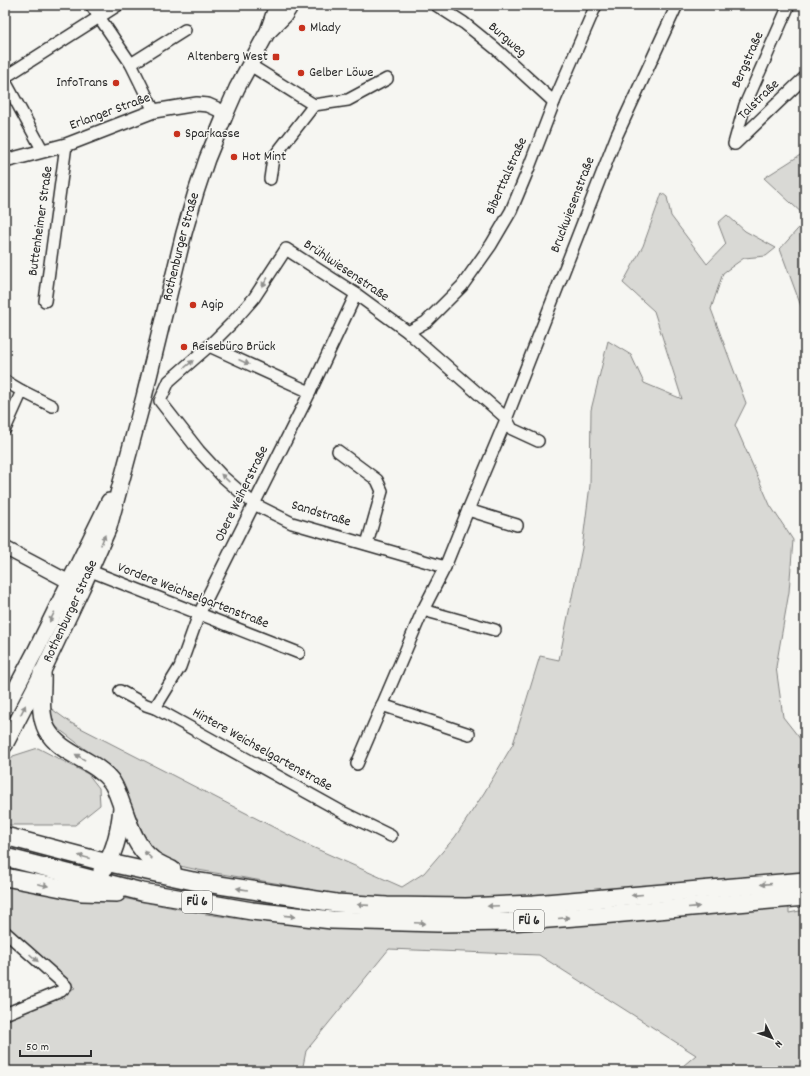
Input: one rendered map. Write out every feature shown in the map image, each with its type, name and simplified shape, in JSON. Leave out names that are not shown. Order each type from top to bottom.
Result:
[{"type":"main road","name":"Rothenburger Straße","points":[[5,745],[42,673],[84,568],[108,527],[144,397],[184,233],[207,159],[226,113],[268,31],[277,5]]},
{"type":"main road","name":"Rothenburger Straße","points":[[268,31],[284,16],[291,5]]},
{"type":"main road","name":"Rothenburger Straße","points":[[5,709],[35,652],[76,585]]},
{"type":"main road","points":[[42,673],[43,720],[52,738],[105,774],[115,786],[122,808],[134,836],[144,853],[153,861],[193,881]]},
{"type":"main road","points":[[95,880],[108,862],[121,823],[122,808]]},
{"type":"main road","name":"FÜ 6","points":[[5,836],[108,862],[193,881],[336,903],[387,906],[444,907],[534,904],[805,881]]},
{"type":"main road","name":"FÜ 6","points":[[5,857],[142,892],[193,902],[289,916],[332,920],[438,923],[549,919],[805,896]]},
{"type":"main road","points":[[5,877],[82,892],[142,892]]},
{"type":"street","points":[[91,5],[131,64],[154,111]]},
{"type":"street","points":[[43,151],[6,84],[118,5]]},
{"type":"street","name":"Burgweg","points":[[436,5],[464,23],[554,102]]},
{"type":"street","name":"Biberttalstraße","points":[[408,332],[426,322],[462,286],[491,244],[510,211],[520,190],[554,102],[596,5]]},
{"type":"street","name":"Bruckwiesenstraße","points":[[357,764],[424,610],[445,567],[506,418],[617,135],[677,5]]},
{"type":"street","name":"Bergstraße","points":[[734,144],[745,105],[789,5]]},
{"type":"street","points":[[131,64],[185,30]]},
{"type":"street","points":[[250,65],[314,105],[348,100],[387,79]]},
{"type":"street","name":"Talstraße","points":[[734,144],[805,77]]},
{"type":"street","name":"Erlanger Straße","points":[[5,161],[66,145],[154,111],[196,104],[208,105],[226,113]]},
{"type":"street","points":[[270,179],[273,158],[314,105]]},
{"type":"street","name":"Bergstraße","points":[[745,105],[752,117],[767,114]]},
{"type":"street","name":"Buttenheimer Straße","points":[[45,301],[66,145]]},
{"type":"street","name":"Brühlwiesenstraße","points":[[169,381],[232,323],[254,298],[286,249],[356,294],[408,332],[506,418]]},
{"type":"street","name":"Obere Weiherstraße","points":[[155,708],[180,667],[199,614],[310,392],[356,294]]},
{"type":"street","points":[[208,346],[310,392]]},
{"type":"street","points":[[5,381],[52,406]]},
{"type":"street","name":"Sandstraße","points":[[169,381],[160,401],[222,476],[254,504],[292,523],[445,567]]},
{"type":"street","points":[[5,429],[22,391]]},
{"type":"street","points":[[506,418],[512,429],[538,441]]},
{"type":"street","points":[[338,451],[377,480],[382,491],[367,544]]},
{"type":"street","points":[[468,510],[517,525]]},
{"type":"street","points":[[5,548],[76,585]]},
{"type":"street","name":"Vordere Weichselgartenstraße","points":[[84,568],[299,653]]},
{"type":"street","points":[[424,610],[495,630]]},
{"type":"street","name":"Hintere Weichselgartenstraße","points":[[120,691],[146,706],[155,708],[344,813],[391,836]]},
{"type":"street","points":[[382,705],[468,734]]},
{"type":"street","points":[[5,932],[66,986],[62,992],[5,1014]]},
{"type":"shaded area","points":[[805,152],[805,216],[764,178]]},
{"type":"shaded area","points":[[662,193],[667,197],[671,216],[707,264],[726,244],[718,223],[727,215],[745,231],[776,248],[766,256],[744,258],[723,273],[711,309],[746,403],[735,425],[770,505],[793,540],[789,592],[776,667],[783,717],[805,745],[805,874],[476,901],[343,897],[304,888],[198,870],[180,866],[159,857],[143,833],[119,775],[55,726],[49,707],[71,723],[310,846],[402,887],[424,873],[455,837],[484,793],[513,744],[540,656],[559,660],[582,548],[590,485],[591,410],[608,341],[631,355],[644,383],[682,399],[654,311],[623,283],[643,246]]},
{"type":"shaded area","points":[[805,221],[805,317],[780,249]]},
{"type":"shaded area","points":[[38,748],[88,774],[99,788],[100,805],[75,825],[5,825],[5,768],[13,756]]},
{"type":"shaded area","points":[[106,871],[507,917],[296,911],[110,879]]},
{"type":"shaded area","points":[[5,881],[122,898],[247,920],[793,905],[789,907],[789,913],[805,910],[805,1071],[677,1071],[696,1055],[539,955],[389,949],[306,1051],[302,1071],[5,1071],[5,1019],[75,988],[5,927]]},
{"type":"place","name":"Mlady","points":[[302,28]]},
{"type":"place","name":"Altenberg West","points":[[276,57]]},
{"type":"place","name":"Gelber Löwe","points":[[301,73]]},
{"type":"place","name":"InfoTrans","points":[[116,83]]},
{"type":"place","name":"Sparkasse","points":[[177,134]]},
{"type":"place","name":"Hot Mint","points":[[234,157]]},
{"type":"place","name":"Agip","points":[[193,305]]},
{"type":"place","name":"Reisebüro Brück","points":[[184,347]]}]
